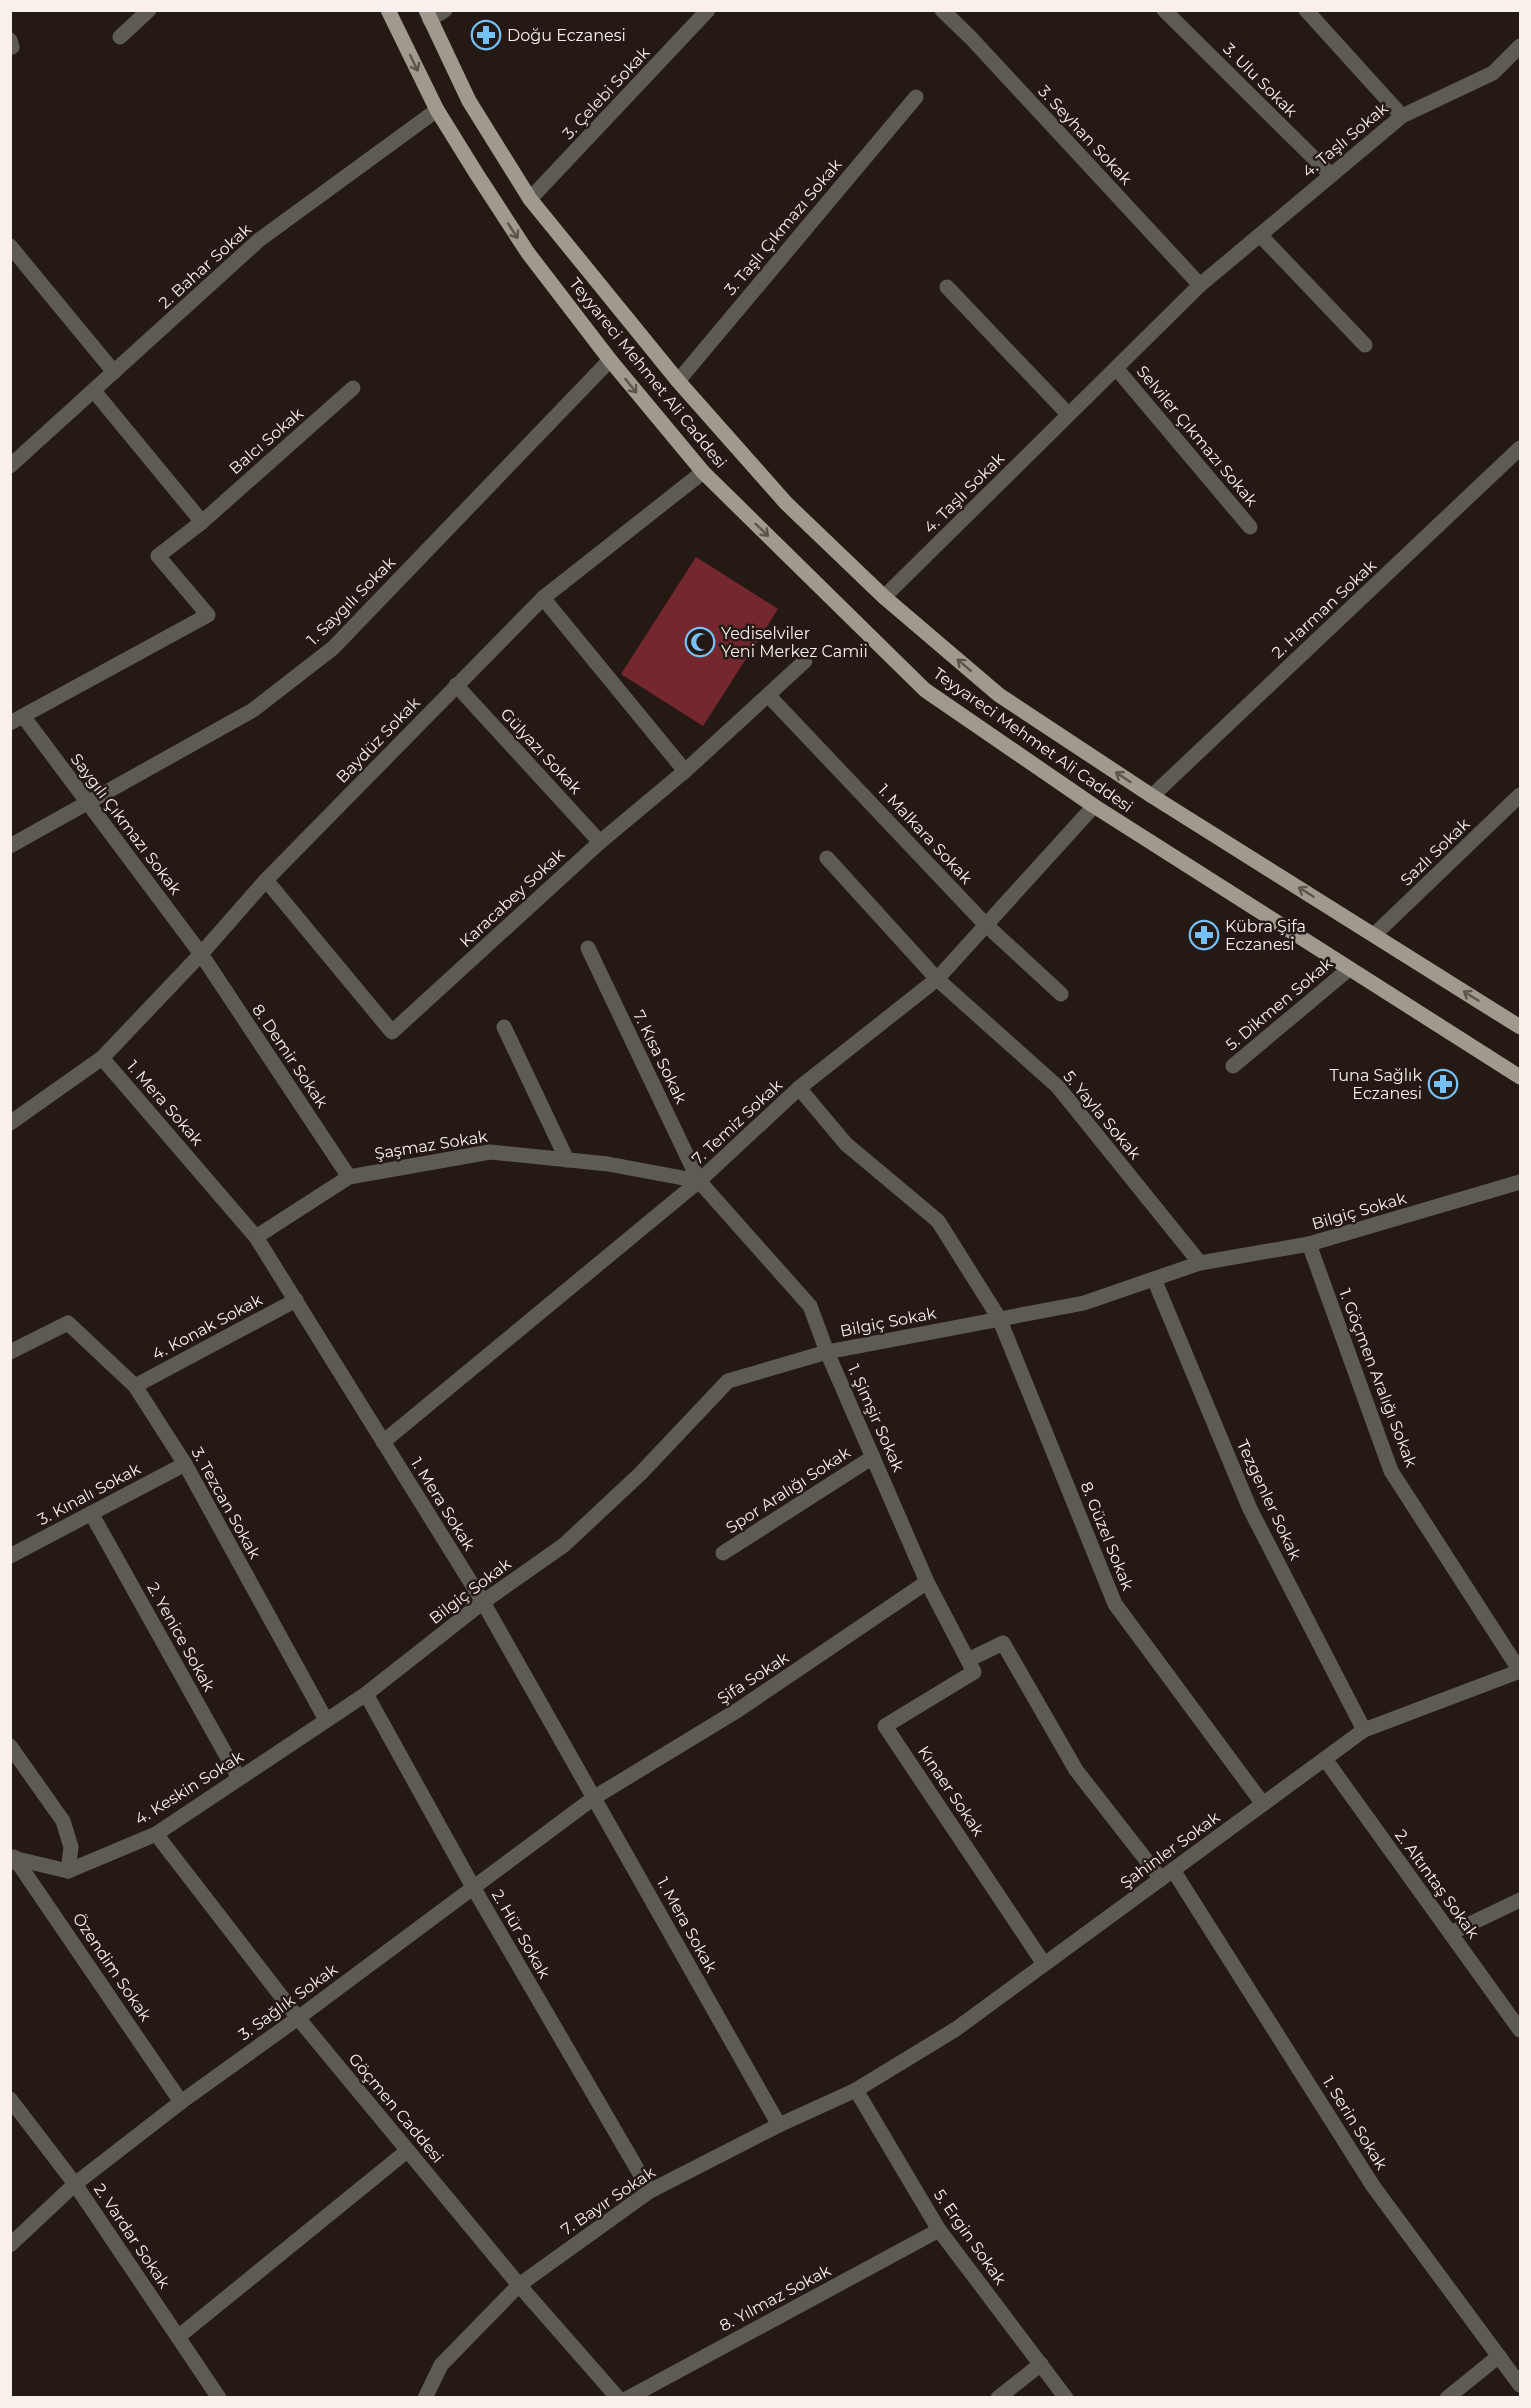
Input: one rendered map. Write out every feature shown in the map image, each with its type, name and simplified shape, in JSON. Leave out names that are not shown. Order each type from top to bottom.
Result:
[{"type":"main road","name":"Teyyareci Mehmet Ali Caddesi","points":[[388,10],[437,110],[528,253],[610,360],[703,472],[925,690],[1094,806],[1521,1077]]},
{"type":"main road","name":"Teyyareci Mehmet Ali Caddesi","points":[[428,15],[469,100],[530,199],[678,381],[786,502],[884,597],[999,695],[1152,796],[1521,1027]]},
{"type":"street","points":[[120,37],[149,10]]},
{"type":"street","points":[[428,15],[445,10]]},
{"type":"street","name":"3. Çelebi Sokak","points":[[530,199],[708,10]]},
{"type":"street","name":"3. Seyhan Sokak","points":[[942,10],[971,38],[1200,285]]},
{"type":"street","name":"3. Ulu Sokak","points":[[1164,10],[1331,175]]},
{"type":"street","points":[[1306,10],[1402,116]]},
{"type":"street","name":"4. Taşlı Sokak","points":[[884,597],[1200,285],[1402,116],[1493,74],[1521,46]]},
{"type":"street","name":"3. Taşlı Çıkmazı Sokak","points":[[678,381],[916,97]]},
{"type":"street","name":"2. Bahar Sokak","points":[[10,466],[260,240],[437,110]]},
{"type":"street","points":[[1260,235],[1365,345]]},
{"type":"street","points":[[10,246],[114,372]]},
{"type":"street","points":[[947,287],[1068,414]]},
{"type":"street","name":"1. Saygılı Sokak","points":[[10,846],[253,710],[333,648],[610,360]]},
{"type":"street","name":"Selviler Çıkmazı Sokak","points":[[1116,368],[1250,527]]},
{"type":"street","name":"Balcı Sokak","points":[[158,556],[202,522],[353,388]]},
{"type":"street","points":[[94,391],[202,522]]},
{"type":"street","name":"2. Harman Sokak","points":[[1152,796],[1521,448]]},
{"type":"street","name":"Baydüz Sokak","points":[[10,1123],[102,1058],[201,954],[266,880],[543,598],[703,472]]},
{"type":"street","name":"Saygılı Çıkmazı Sokak","points":[[158,556],[208,615],[17,719],[88,802],[201,954]]},
{"type":"street","points":[[543,598],[685,771]]},
{"type":"street","name":"Karacabey Sokak","points":[[266,880],[392,1032],[600,842],[685,771],[806,661]]},
{"type":"street","name":"Gülyazı Sokak","points":[[456,685],[600,842]]},
{"type":"street","name":"1. Malkara Sokak","points":[[768,695],[985,924],[1061,994]]},
{"type":"street","name":"Sazlı Sokak","points":[[1374,935],[1521,795]]},
{"type":"street","name":"7. Temiz Sokak","points":[[383,1442],[699,1181],[799,1088],[937,979],[1094,806]]},
{"type":"street","name":"5. Yayla Sokak","points":[[827,858],[937,979],[1058,1087],[1200,1263]]},
{"type":"street","name":"7. Kısa Sokak","points":[[588,948],[699,1181]]},
{"type":"street","name":"8. Demir Sokak","points":[[201,954],[349,1177]]},
{"type":"street","name":"5. Dikmen Sokak","points":[[1233,1066],[1349,969]]},
{"type":"street","points":[[504,1027],[567,1160]]},
{"type":"street","name":"1. Mera Sokak","points":[[102,1058],[256,1237],[296,1300],[483,1602],[779,2125]]},
{"type":"street","name":"8. Güzel Sokak","points":[[799,1088],[846,1144],[938,1221],[999,1318],[1115,1604],[1263,1804]]},
{"type":"street","name":"Şaşmaz Sokak","points":[[256,1237],[349,1177],[490,1152],[608,1164],[699,1181]]},
{"type":"street","name":"1. Şimşir Sokak","points":[[699,1181],[810,1306],[827,1352],[927,1582],[971,1666]]},
{"type":"street","name":"Bilgiç Sokak","points":[[366,1694],[483,1602],[564,1545],[640,1474],[728,1381],[827,1352],[1084,1303],[1200,1263],[1309,1244],[1521,1182]]},
{"type":"street","name":"1. Göçmen Aralığı Sokak","points":[[1309,1244],[1392,1471],[1520,1671]]},
{"type":"street","name":"Tezgenler Sokak","points":[[1155,1279],[1250,1509],[1364,1730]]},
{"type":"street","name":"4. Konak Sokak","points":[[135,1386],[296,1300]]},
{"type":"street","name":"3. Tezcan Sokak","points":[[10,1352],[68,1323],[135,1386],[185,1464],[326,1720]]},
{"type":"street","name":"Spor Aralığı Sokak","points":[[723,1553],[873,1457]]},
{"type":"street","name":"3. Kınalı Sokak","points":[[10,1556],[185,1464]]},
{"type":"street","name":"2. Yenice Sokak","points":[[91,1513],[239,1778]]},
{"type":"street","name":"Şifa Sokak","points":[[595,1797],[738,1710],[927,1582]]},
{"type":"street","points":[[971,1666],[1003,1643],[1076,1770],[1167,1875]]},
{"type":"street","name":"Kınaer Sokak","points":[[971,1666],[885,1726],[1044,1964]]},
{"type":"street","name":"Şahinler Sokak","points":[[856,2090],[956,2029],[1364,1730],[1520,1671]]},
{"type":"street","name":"4. Keskin Sokak","points":[[68,1871],[156,1834],[366,1694]]},
{"type":"street","name":"2. Hür Sokak","points":[[366,1694],[473,1887],[650,2191]]},
{"type":"street","points":[[10,1746],[63,1821],[71,1847],[68,1871],[12,1859]]},
{"type":"street","name":"2. Altıntaş Sokak","points":[[1325,1759],[1521,2030]]},
{"type":"street","name":"3. Sağlık Sokak","points":[[10,2245],[75,2184],[181,2102],[595,1797]]},
{"type":"street","name":"Göçmen Caddesi","points":[[156,1834],[298,2018],[407,2151],[519,2285],[618,2397]]},
{"type":"street","name":"Özendim Sokak","points":[[12,1859],[181,2102]]},
{"type":"street","name":"1. Serin Sokak","points":[[1167,1875],[1373,2186],[1521,2385]]},
{"type":"street","points":[[1451,1934],[1521,1900]]},
{"type":"street","name":"7. Bayır Sokak","points":[[425,2397],[441,2365],[519,2285],[650,2191],[779,2125],[856,2090]]},
{"type":"street","name":"5. Ergin Sokak","points":[[856,2090],[939,2229],[1066,2397]]},
{"type":"street","name":"2. Vardar Sokak","points":[[10,2099],[75,2184],[219,2397]]},
{"type":"street","points":[[178,2337],[407,2151]]},
{"type":"street","name":"8. Yılmaz Sokak","points":[[628,2397],[939,2229]]},
{"type":"street","points":[[1447,2397],[1499,2356]]},
{"type":"street","points":[[998,2397],[1041,2364]]},
{"type":"building","name":"Yediselviler Yeni Merkez Camii","points":[[696,557],[778,609],[703,726],[621,674]]},
{"type":"place","name":"Doğu Eczanesi","points":[[486,35]]},
{"type":"place","name":"Yediselviler Yeni Merkez Camii","points":[[700,642]]},
{"type":"place","name":"Kübra Şifa Eczanesi","points":[[1204,935]]},
{"type":"place","name":"Tuna Sağlık Eczanesi","points":[[1443,1084]]}]
